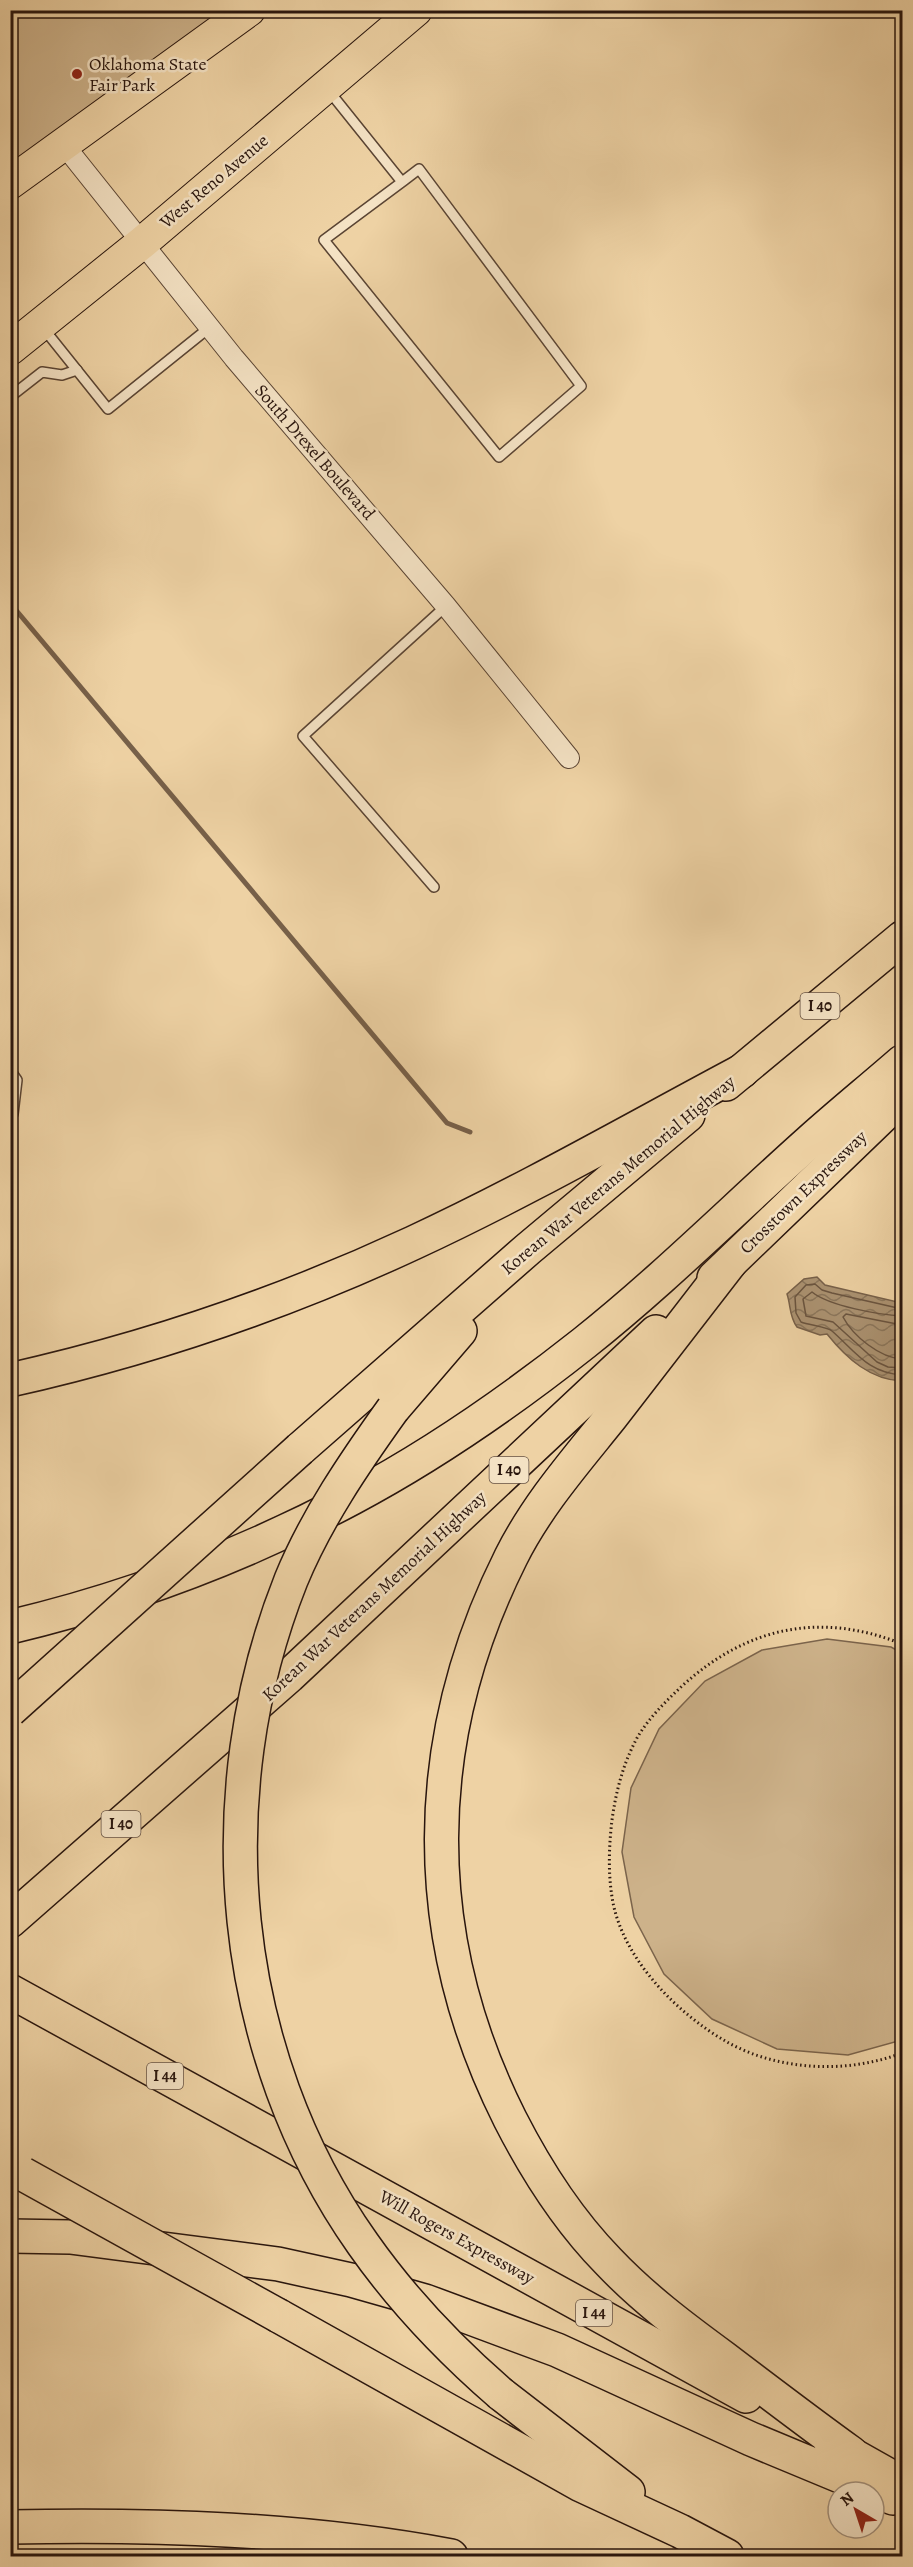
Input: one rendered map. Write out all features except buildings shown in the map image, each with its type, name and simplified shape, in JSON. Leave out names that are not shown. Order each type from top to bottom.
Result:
[{"type":"highway","name":"I 40","points":[[742,1071],[903,938]]},
{"type":"highway","points":[[10,1627],[97,1603],[257,1543],[355,1497],[426,1453],[504,1403],[585,1342],[810,1141],[903,1062]]},
{"type":"highway","name":"Korean War Veterans Memorial Highway","points":[[10,1710],[300,1449],[528,1249],[742,1071]]},
{"type":"highway","points":[[10,1380],[109,1356],[174,1336],[328,1280],[412,1244],[492,1204],[742,1071]]},
{"type":"highway","name":"Crosstown Expressway","points":[[730,1263],[903,1097]]},
{"type":"highway","points":[[528,1249],[393,1409],[343,1482],[292,1578],[266,1656],[251,1720],[240,1818],[240,1877],[247,1950],[263,2031],[286,2099],[326,2185],[363,2244],[411,2307],[464,2362],[501,2394],[680,2531]]},
{"type":"highway","name":"Korean War Veterans Memorial Highway","points":[[10,1921],[289,1676],[730,1263]]},
{"type":"highway","points":[[730,1263],[545,1499],[511,1557],[490,1602],[470,1659],[449,1748],[443,1797],[441,1848],[444,1898],[450,1948],[462,2000],[478,2047],[519,2137],[545,2180],[574,2221],[606,2260],[655,2306],[850,2453]]},
{"type":"highway","name":"Will Rogers Expressway","points":[[10,1991],[903,2483]]},
{"type":"highway","points":[[17,2171],[581,2485],[680,2531],[727,2556]]},
{"type":"highway","points":[[10,2236],[70,2237],[278,2264],[351,2280],[425,2301],[557,2350],[751,2439],[903,2502]]},
{"type":"highway","points":[[10,2527],[148,2526],[235,2530],[375,2545],[451,2556]]},
{"type":"main road","points":[[10,183],[249,10]]},
{"type":"main road","name":"West Reno Avenue","points":[[10,349],[143,242],[416,10]]},
{"type":"street","name":"South Drexel Boulevard","points":[[63,145],[210,327],[446,606],[569,758]]},
{"type":"lane","points":[[326,87],[402,183]]},
{"type":"lane","points":[[419,169],[581,386],[499,458],[324,240],[402,183],[419,169]]},
{"type":"lane","points":[[41,325],[108,409],[210,327]]},
{"type":"lane","points":[[10,398],[42,372],[62,375],[77,370]]},
{"type":"lane","points":[[434,886],[303,736],[446,606]]},
{"type":"lane","points":[[10,1070],[17,1080],[13,1114],[10,1116]]},
{"type":"path","points":[[903,1644],[847,1627],[810,1627],[752,1640],[736,1646],[709,1663],[664,1703],[637,1738],[619,1780],[611,1832],[610,1860],[612,1899],[631,1946],[661,1991],[696,2024],[739,2049],[793,2063],[843,2066],[868,2063],[903,2053]]},
{"type":"shaded area","name":"Oklahoma State Fair Park","points":[[11,11],[229,11],[11,170]]},
{"type":"shaded area","points":[[827,1639],[891,1647],[902,1653],[902,2040],[848,2055],[777,2049],[712,2019],[664,1974],[634,1917],[622,1852],[631,1788],[659,1729],[705,1681],[762,1650]]},
{"type":"water","points":[[817,1277],[825,1285],[902,1303],[902,1381],[880,1377],[860,1366],[851,1360],[827,1334],[820,1335],[797,1327],[791,1315],[787,1294],[804,1279]]},
{"type":"waterway","points":[[10,603],[447,1123],[470,1132]]},
{"type":"place","name":"Oklahoma State Fair Park","points":[[77,74]]}]
